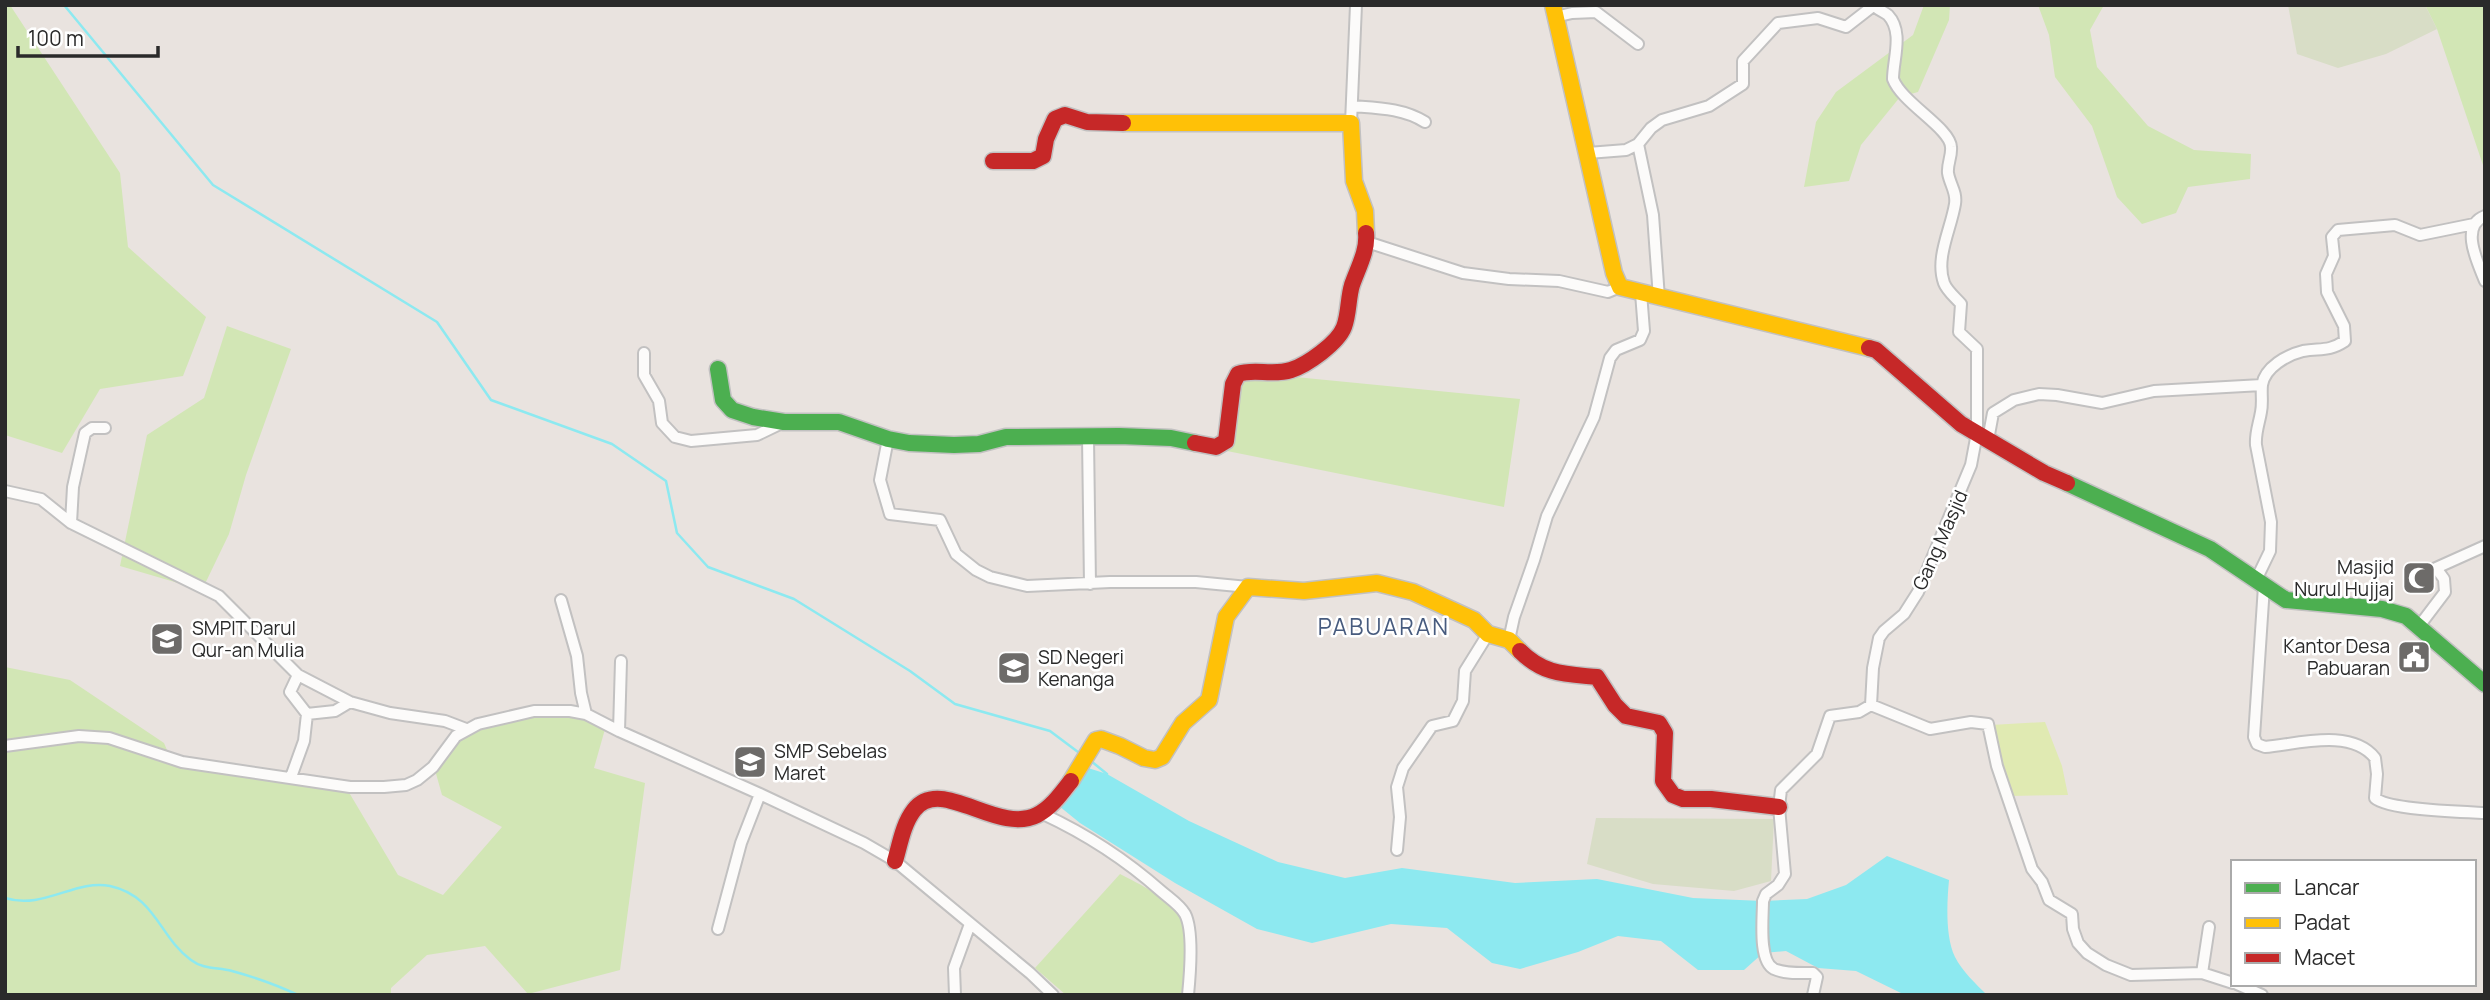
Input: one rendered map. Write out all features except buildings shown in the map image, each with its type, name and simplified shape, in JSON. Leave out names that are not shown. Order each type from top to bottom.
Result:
[{"type":"street","points":[[718,369],[723,400],[732,410],[784,422],[839,422],[888,439],[909,443],[979,444],[1006,437],[1171,438],[1216,447],[1223,444],[1227,433],[1233,384],[1238,374],[1246,371],[1271,374],[1291,370],[1306,364],[1342,333],[1350,291],[1367,242],[1365,211],[1354,181],[1351,122],[1356,5]]},
{"type":"street","points":[[1588,153],[1626,150],[1638,144],[1651,128],[1662,120],[1709,106],[1743,85],[1743,61],[1778,23],[1818,18],[1846,27],[1873,6],[1888,16],[1896,29],[1897,37],[1893,69],[1895,85],[1913,106],[1943,132],[1951,147],[1948,174],[1955,189],[1956,201],[1943,254],[1942,272],[1945,286],[1961,304],[1959,332],[1977,349],[1982,437]]},
{"type":"street","points":[[1620,287],[1614,273],[1554,11],[1596,12],[1637,44]]},
{"type":"street","points":[[1352,106],[1399,111],[1425,122]]},
{"type":"street","points":[[993,161],[1033,161],[1044,156],[1046,139],[1055,119],[1065,115],[1104,124],[1144,121],[1351,122]]},
{"type":"street","points":[[1638,144],[1653,215],[1658,298]]},
{"type":"street","points":[[2485,216],[2480,217],[2474,224],[2473,244],[2485,281]]},
{"type":"street","points":[[2474,224],[2420,234],[2395,225],[2338,230],[2332,237],[2334,256],[2326,274],[2327,292],[2344,326],[2345,341],[2333,349],[2302,352],[2276,364],[2265,375],[2262,408],[2255,435],[2271,522],[2270,551],[2260,583],[2254,737],[2257,744],[2265,747],[2331,740],[2363,747],[2375,758],[2375,798],[2379,802],[2485,813]]},
{"type":"street","points":[[1367,242],[1463,273],[1509,279],[1559,281],[1608,292],[1620,287],[1853,343],[1876,351],[1961,424],[2064,484],[2136,513],[2210,549],[2278,596],[2295,602],[2382,609],[2406,616],[2420,625],[2485,684]]},
{"type":"street","points":[[1509,640],[1547,516],[1594,417],[1610,358],[1616,350],[1640,340],[1644,331],[1642,293]]},
{"type":"street","points":[[644,353],[644,374],[659,401],[662,423],[675,437],[691,440],[757,435],[784,422]]},
{"type":"street","points":[[1982,437],[1993,413],[2014,400],[2027,397],[2057,395],[2102,403],[2154,391],[2262,385]]},
{"type":"street","points":[[71,523],[73,487],[85,433],[92,428],[104,428]]},
{"type":"street","name":"Gang Masjid","points":[[1871,705],[1879,638],[1904,614],[1918,592],[1982,437]]},
{"type":"street","points":[[1088,438],[1090,584]]},
{"type":"street","points":[[888,439],[880,481],[890,514],[940,520],[956,554],[990,577],[1027,586],[1196,582],[1304,591],[1377,583],[1413,592],[1474,620],[1489,634],[1509,640],[1533,664],[1550,672],[1597,677],[1615,705],[1626,716],[1659,723],[1665,733],[1663,781],[1670,792],[1682,799],[1709,798],[1750,806],[1779,807]]},
{"type":"street","points":[[5,491],[41,499],[71,523],[219,596],[298,675],[350,702],[390,713],[445,721],[466,729]]},
{"type":"street","points":[[2420,625],[2445,593],[2444,579],[2436,568],[2485,546]]},
{"type":"street","points":[[895,861],[912,812],[922,800],[944,798],[1007,820],[1021,821],[1043,814],[1052,805],[1097,740],[1120,746],[1144,758],[1155,760],[1166,753],[1183,723],[1209,701],[1226,617],[1248,587]]},
{"type":"street","points":[[561,600],[577,656],[586,714]]},
{"type":"street","points":[[1397,850],[1400,817],[1397,787],[1402,768],[1432,726],[1452,721],[1463,701],[1465,671],[1489,634]]},
{"type":"street","points":[[619,731],[621,661]]},
{"type":"street","points":[[291,777],[304,741],[307,714],[290,692],[298,675]]},
{"type":"street","points":[[307,714],[335,711],[350,702]]},
{"type":"street","points":[[1813,995],[1817,977],[1813,973],[1771,968],[1763,953],[1763,901],[1785,874],[1779,807],[1781,790],[1817,754],[1830,716],[1859,712],[1871,705],[1930,729],[1971,722],[1987,724],[1997,766],[2032,869],[2042,882],[2049,900],[2072,914],[2078,943],[2088,953],[2106,965],[2131,975],[2202,973],[2231,983]]},
{"type":"street","points":[[5,746],[79,736],[109,738],[182,762],[349,787],[406,785],[433,767],[456,736],[466,729],[509,715],[534,711],[586,714],[864,843],[895,861],[1030,972],[1053,995]]},
{"type":"street","points":[[718,929],[741,843],[760,794]]},
{"type":"street","points":[[1043,814],[1129,863],[1186,915],[1190,970],[1188,995]]},
{"type":"street","points":[[954,995],[954,968],[970,924]]},
{"type":"street","points":[[2202,973],[2209,928]]},
{"type":"street","points":[[2240,986],[2262,995]]},
{"type":"green space","points":[[5,5],[10,5],[120,173],[128,247],[206,317],[183,376],[100,389],[62,453],[5,435]]},
{"type":"green space","points":[[1924,5],[1950,5],[1949,20],[1918,92],[1900,97],[1861,145],[1849,181],[1804,187],[1816,122],[1836,92],[1913,35]]},
{"type":"green space","points":[[2038,5],[2104,5],[2090,30],[2097,67],[2148,126],[2194,150],[2251,154],[2250,179],[2188,187],[2176,213],[2142,224],[2117,197],[2092,126],[2055,77],[2049,35]]},
{"type":"green space","points":[[2288,5],[2425,5],[2437,29],[2386,54],[2338,68],[2297,54]]},
{"type":"green space","points":[[2425,5],[2485,5],[2485,171],[2437,29]]},
{"type":"green space","points":[[227,326],[291,349],[246,475],[229,534],[202,590],[120,566],[147,435],[204,398]]},
{"type":"green space","points":[[1235,371],[1520,399],[1504,507],[1222,450]]},
{"type":"green space","points":[[5,667],[70,680],[164,743],[170,757],[344,784],[398,875],[443,895],[502,827],[442,795],[435,770],[467,731],[560,707],[607,722],[594,768],[645,783],[620,970],[528,994],[485,946],[427,955],[391,988],[391,995],[5,995]]},
{"type":"green space","points":[[2045,722],[2062,766],[2068,795],[2009,796],[1991,725]]},
{"type":"green space","points":[[1596,818],[1774,819],[1771,881],[1734,891],[1653,884],[1587,864]]},
{"type":"green space","points":[[1120,874],[1163,899],[1181,919],[1186,947],[1181,995],[1066,995],[1035,968]]},
{"type":"water","points":[[1085,767],[1107,774],[1189,821],[1278,862],[1345,878],[1402,868],[1515,883],[1597,879],[1693,898],[1763,901],[1807,899],[1846,885],[1887,856],[1949,880],[1948,919],[1952,949],[1961,967],[1987,995],[1905,995],[1856,971],[1818,968],[1786,951],[1763,953],[1744,970],[1698,970],[1661,941],[1618,936],[1578,952],[1520,969],[1492,963],[1447,928],[1391,924],[1312,943],[1257,929],[1175,883],[1080,823],[1059,806]]},
{"type":"waterway","points":[[64,5],[213,185],[437,322],[491,400],[612,444],[666,481],[677,533],[708,567],[794,599],[910,671],[955,704],[1050,731],[1078,752]]},
{"type":"waterway","points":[[1091,761],[1107,774]]},
{"type":"waterway","points":[[5,898],[33,900],[84,887],[110,886],[138,899],[180,951],[196,963],[249,976],[298,995]]},
{"type":"traffic: fast","points":[[718,369],[723,400],[732,410],[784,422],[839,422],[888,439],[909,443],[954,445],[979,444],[1006,437],[1119,436],[1171,438],[1195,443]]},
{"type":"traffic: fast","points":[[2067,483],[2210,549],[2286,600],[2382,609],[2406,616],[2485,684]]},
{"type":"traffic: slow","points":[[1553,5],[1614,273],[1620,287],[1869,348]]},
{"type":"traffic: slow","points":[[1123,123],[1351,123],[1354,181],[1365,211],[1366,233]]},
{"type":"traffic: slow","points":[[1071,781],[1096,740],[1101,739],[1120,746],[1144,758],[1155,760],[1162,757],[1183,723],[1209,700],[1226,617],[1248,587],[1304,591],[1377,583],[1413,592],[1474,620],[1488,634],[1509,640],[1520,651]]},
{"type":"traffic: jam","points":[[993,161],[1033,161],[1043,156],[1046,139],[1055,119],[1065,115],[1087,122],[1123,123]]},
{"type":"traffic: jam","points":[[1195,443],[1216,447],[1226,441],[1233,384],[1238,374],[1291,370],[1313,358],[1341,333],[1346,322],[1352,285],[1364,252],[1366,233]]},
{"type":"traffic: jam","points":[[1869,348],[1876,350],[1961,424],[2044,473],[2067,483]]},
{"type":"traffic: jam","points":[[1520,651],[1546,669],[1597,677],[1615,705],[1626,716],[1659,723],[1665,733],[1663,781],[1673,795],[1683,799],[1711,799],[1779,807]]},
{"type":"traffic: jam","points":[[895,861],[907,821],[914,810],[925,801],[954,801],[1005,818],[1021,819],[1047,809],[1071,781]]},
{"type":"place","name":"Masjid Nurul Hujjaj","points":[[2419,578]]},
{"type":"place","name":"SMPIT Darul Qur-an Mulia","points":[[167,639]]},
{"type":"place","name":"Kantor Desa Pabuaran","points":[[2414,657]]},
{"type":"place","name":"SD Negeri Kenanga","points":[[1014,668]]},
{"type":"place","name":"SMP Sebelas Maret","points":[[750,762]]},
{"type":"district","name":"PABUARAN","points":[[1384,627]]}]
